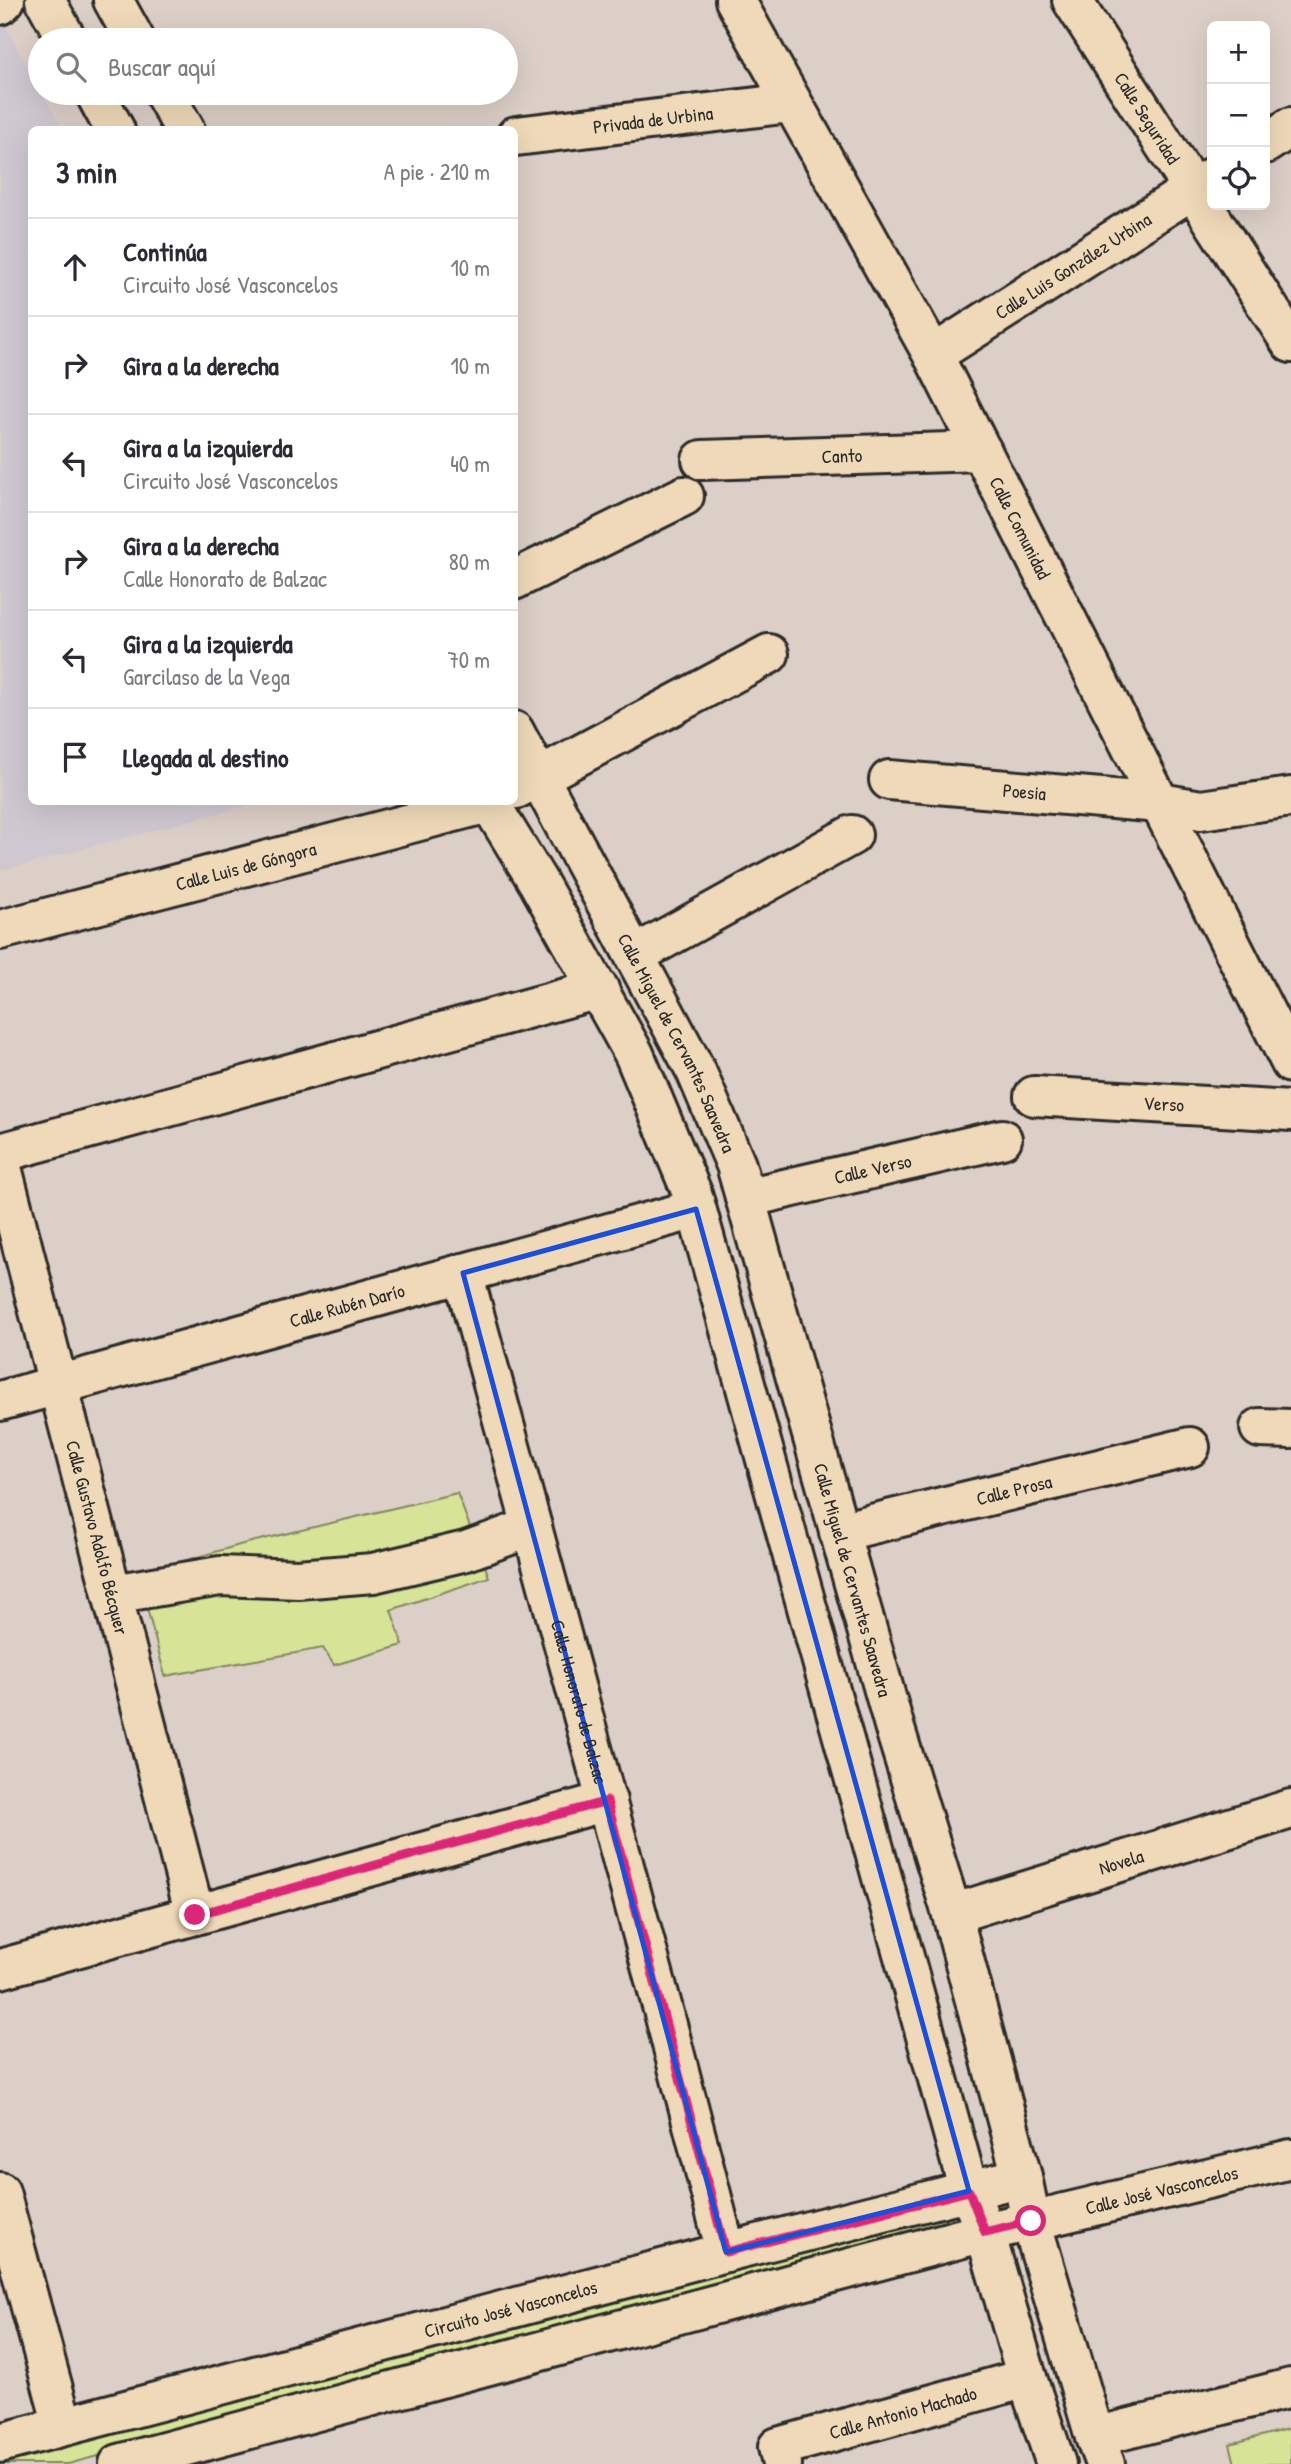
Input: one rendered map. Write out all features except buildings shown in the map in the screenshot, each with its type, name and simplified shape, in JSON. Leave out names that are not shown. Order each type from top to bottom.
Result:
[{"type":"street","points":[[0,5],[5,0]]},
{"type":"street","points":[[45,0],[60,28]]},
{"type":"street","points":[[113,0],[128,28]]},
{"type":"street","name":"Calle Comunidad","points":[[734,0],[933,355],[1291,1063]]},
{"type":"street","name":"Calle Seguridad","points":[[1072,0],[1203,183],[1291,344]]},
{"type":"street","name":"Privada de Urbina","points":[[518,136],[790,103]]},
{"type":"street","points":[[102,105],[114,126]]},
{"type":"street","points":[[171,105],[183,126]]},
{"type":"street","points":[[1270,141],[1291,127]]},
{"type":"street","name":"Calle Luis González Urbina","points":[[933,355],[1203,183]]},
{"type":"street","name":"Canto","points":[[702,460],[982,451]]},
{"type":"street","points":[[518,578],[684,496]]},
{"type":"street","name":"Calle Luis de Góngora","points":[[518,788],[769,654]]},
{"type":"street","name":"Poesia","points":[[889,780],[1160,803],[1201,810],[1291,797]]},
{"type":"street","name":"Calle Luis de Góngora","points":[[0,930],[468,805]]},
{"type":"street","name":"Calle Miguel de Cervantes Saavedra","points":[[509,805],[538,882],[634,1054],[692,1193],[969,2191],[985,2232],[1027,2378],[1056,2464]]},
{"type":"street","name":"Calle Miguel de Cervantes Saavedra","points":[[513,805],[635,955],[696,1071],[736,1165],[895,1730],[952,1914],[1022,2177],[1031,2221],[1100,2451]]},
{"type":"street","points":[[635,955],[852,835]]},
{"type":"street","points":[[0,1153],[599,989]]},
{"type":"street","name":"Verso","points":[[1034,1096],[1291,1111]]},
{"type":"street","name":"Calle Verso","points":[[745,1198],[1002,1139]]},
{"type":"street","name":"Calle Gustavo Adolfo Bécquer","points":[[0,1160],[195,1915]]},
{"type":"street","name":"Calle Rubén Darío","points":[[0,1401],[696,1209]]},
{"type":"street","name":"Calle Honorato de Balzac","points":[[463,1273],[726,2252]]},
{"type":"street","name":"Calle Prosa","points":[[839,1532],[1190,1447]]},
{"type":"street","points":[[112,1594],[220,1576],[298,1579],[373,1573],[466,1550],[532,1527]]},
{"type":"street","points":[[0,1969],[607,1801]]},
{"type":"street","name":"Novela","points":[[952,1914],[1291,1809]]},
{"type":"street","name":"Calle José Vasconcelos","points":[[1031,2221],[1291,2159]]},
{"type":"street","name":"Circuito José Vasconcelos","points":[[0,2443],[1022,2177]]},
{"type":"street","points":[[0,2192],[63,2426]]},
{"type":"street","points":[[119,2464],[184,2456],[1031,2221]]},
{"type":"street","name":"Calle Antonio Machado","points":[[780,2455],[1027,2378]]},
{"type":"street","points":[[1100,2451],[1291,2388]]},
{"type":"highlighted area","points":[[696,1209],[969,2191],[726,2252],[463,1273]]},
{"type":"shaded area","points":[[0,16],[28,67],[28,105],[49,105],[60,126],[28,126],[28,805],[250,805],[0,871]]},
{"type":"green space","points":[[457,1493],[489,1577],[391,1610],[403,1645],[334,1665],[323,1648],[165,1676],[138,1574],[243,1544]]},
{"type":"green space","points":[[947,2201],[954,2226],[68,2464],[0,2464],[0,2456]]},
{"type":"green space","points":[[1291,2428],[1291,2464],[1235,2464],[1230,2444]]},
{"type":"route","points":[[195,1915],[607,1801],[726,2252],[969,2191],[985,2232],[1031,2221]]}]
